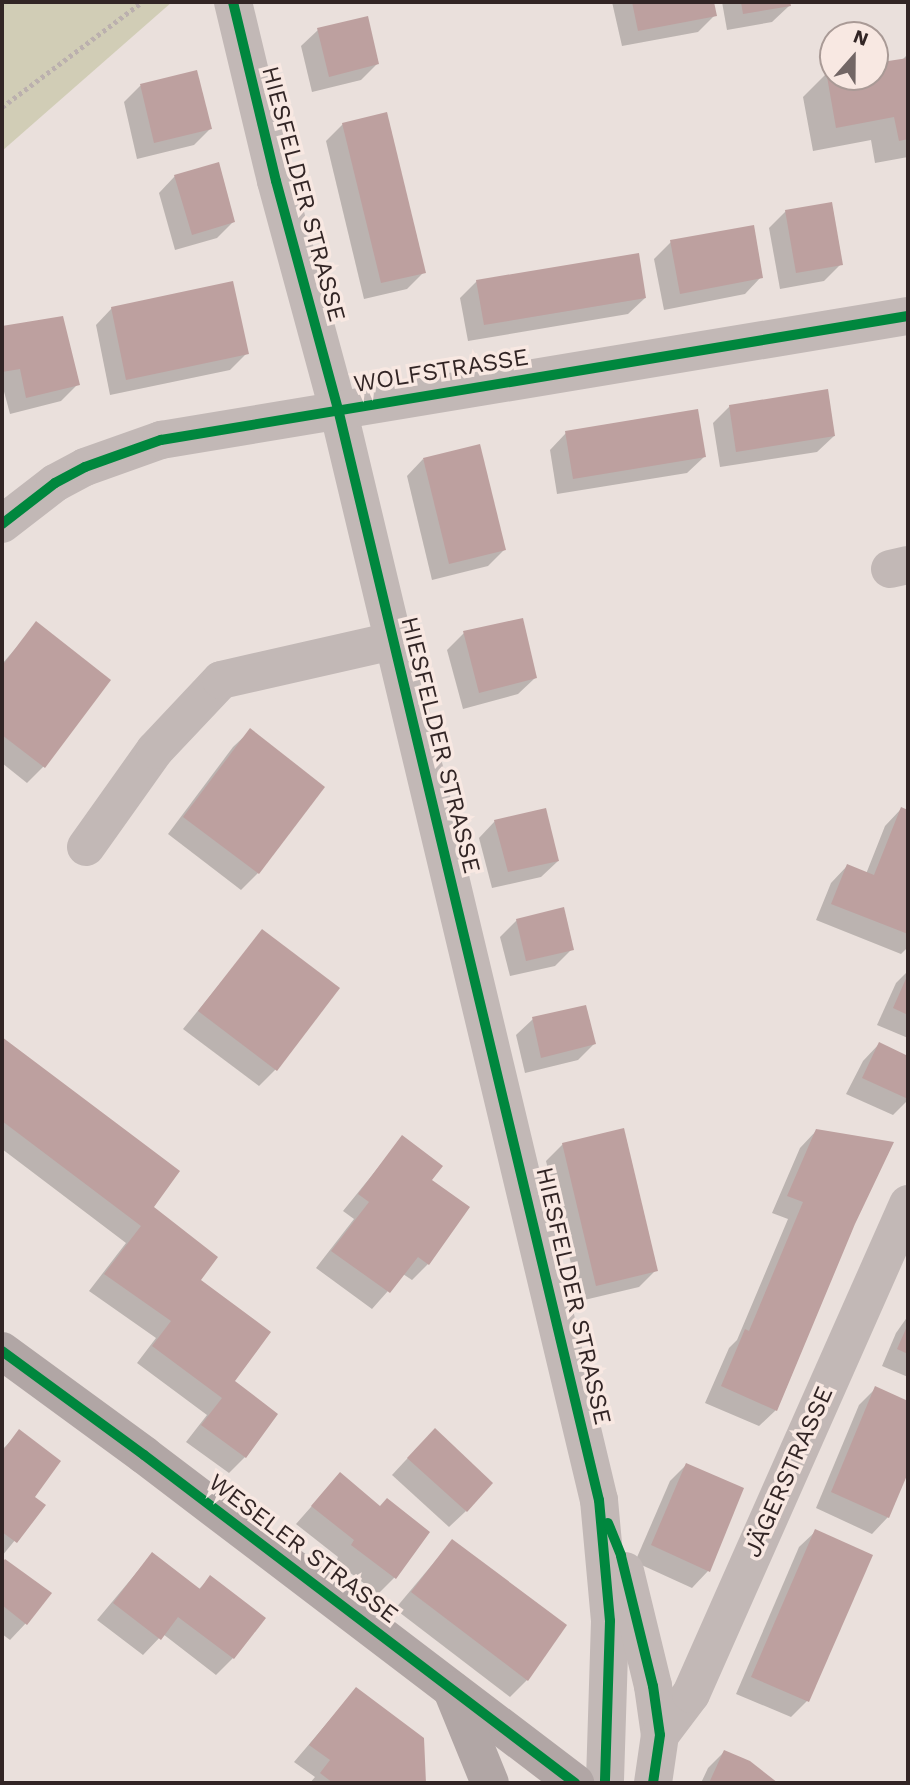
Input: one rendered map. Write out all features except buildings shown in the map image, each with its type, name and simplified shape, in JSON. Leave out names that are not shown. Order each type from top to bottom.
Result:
[{"type":"main road","name":"WESELER STRASSE","points":[[2,1351],[575,1783]]},
{"type":"main road","points":[[451,1688],[491,1783]]},
{"type":"street","name":"HIESFELDER STRASSE","points":[[233,2],[276,181],[338,409],[599,1500],[610,1621],[605,1783]]},
{"type":"street","name":"WOLFSTRASSE","points":[[2,524],[55,483],[85,467],[161,440],[908,316]]},
{"type":"street","points":[[86,846],[155,750],[221,680],[392,641]]},
{"type":"street","name":"JÄGERSTRASSE","points":[[660,1735],[691,1694],[908,1204]]},
{"type":"street","name":"HIESFELDER STRASSE","points":[[599,1500],[621,1556],[653,1686],[660,1735],[653,1783]]},
{"type":"path","points":[[2,107],[142,2]]},
{"type":"shaded area","points":[[2,2],[172,2],[2,151]]},
{"type":"cycle path","points":[[233,2],[276,181],[338,409],[599,1500],[610,1621],[605,1783]]},
{"type":"cycle path","points":[[2,524],[55,483],[85,467],[161,440],[908,316]]},
{"type":"cycle path","points":[[2,1351],[144,1455],[575,1783]]},
{"type":"cycle path","points":[[608,1523],[621,1556],[653,1686],[660,1735],[653,1783]]}]
